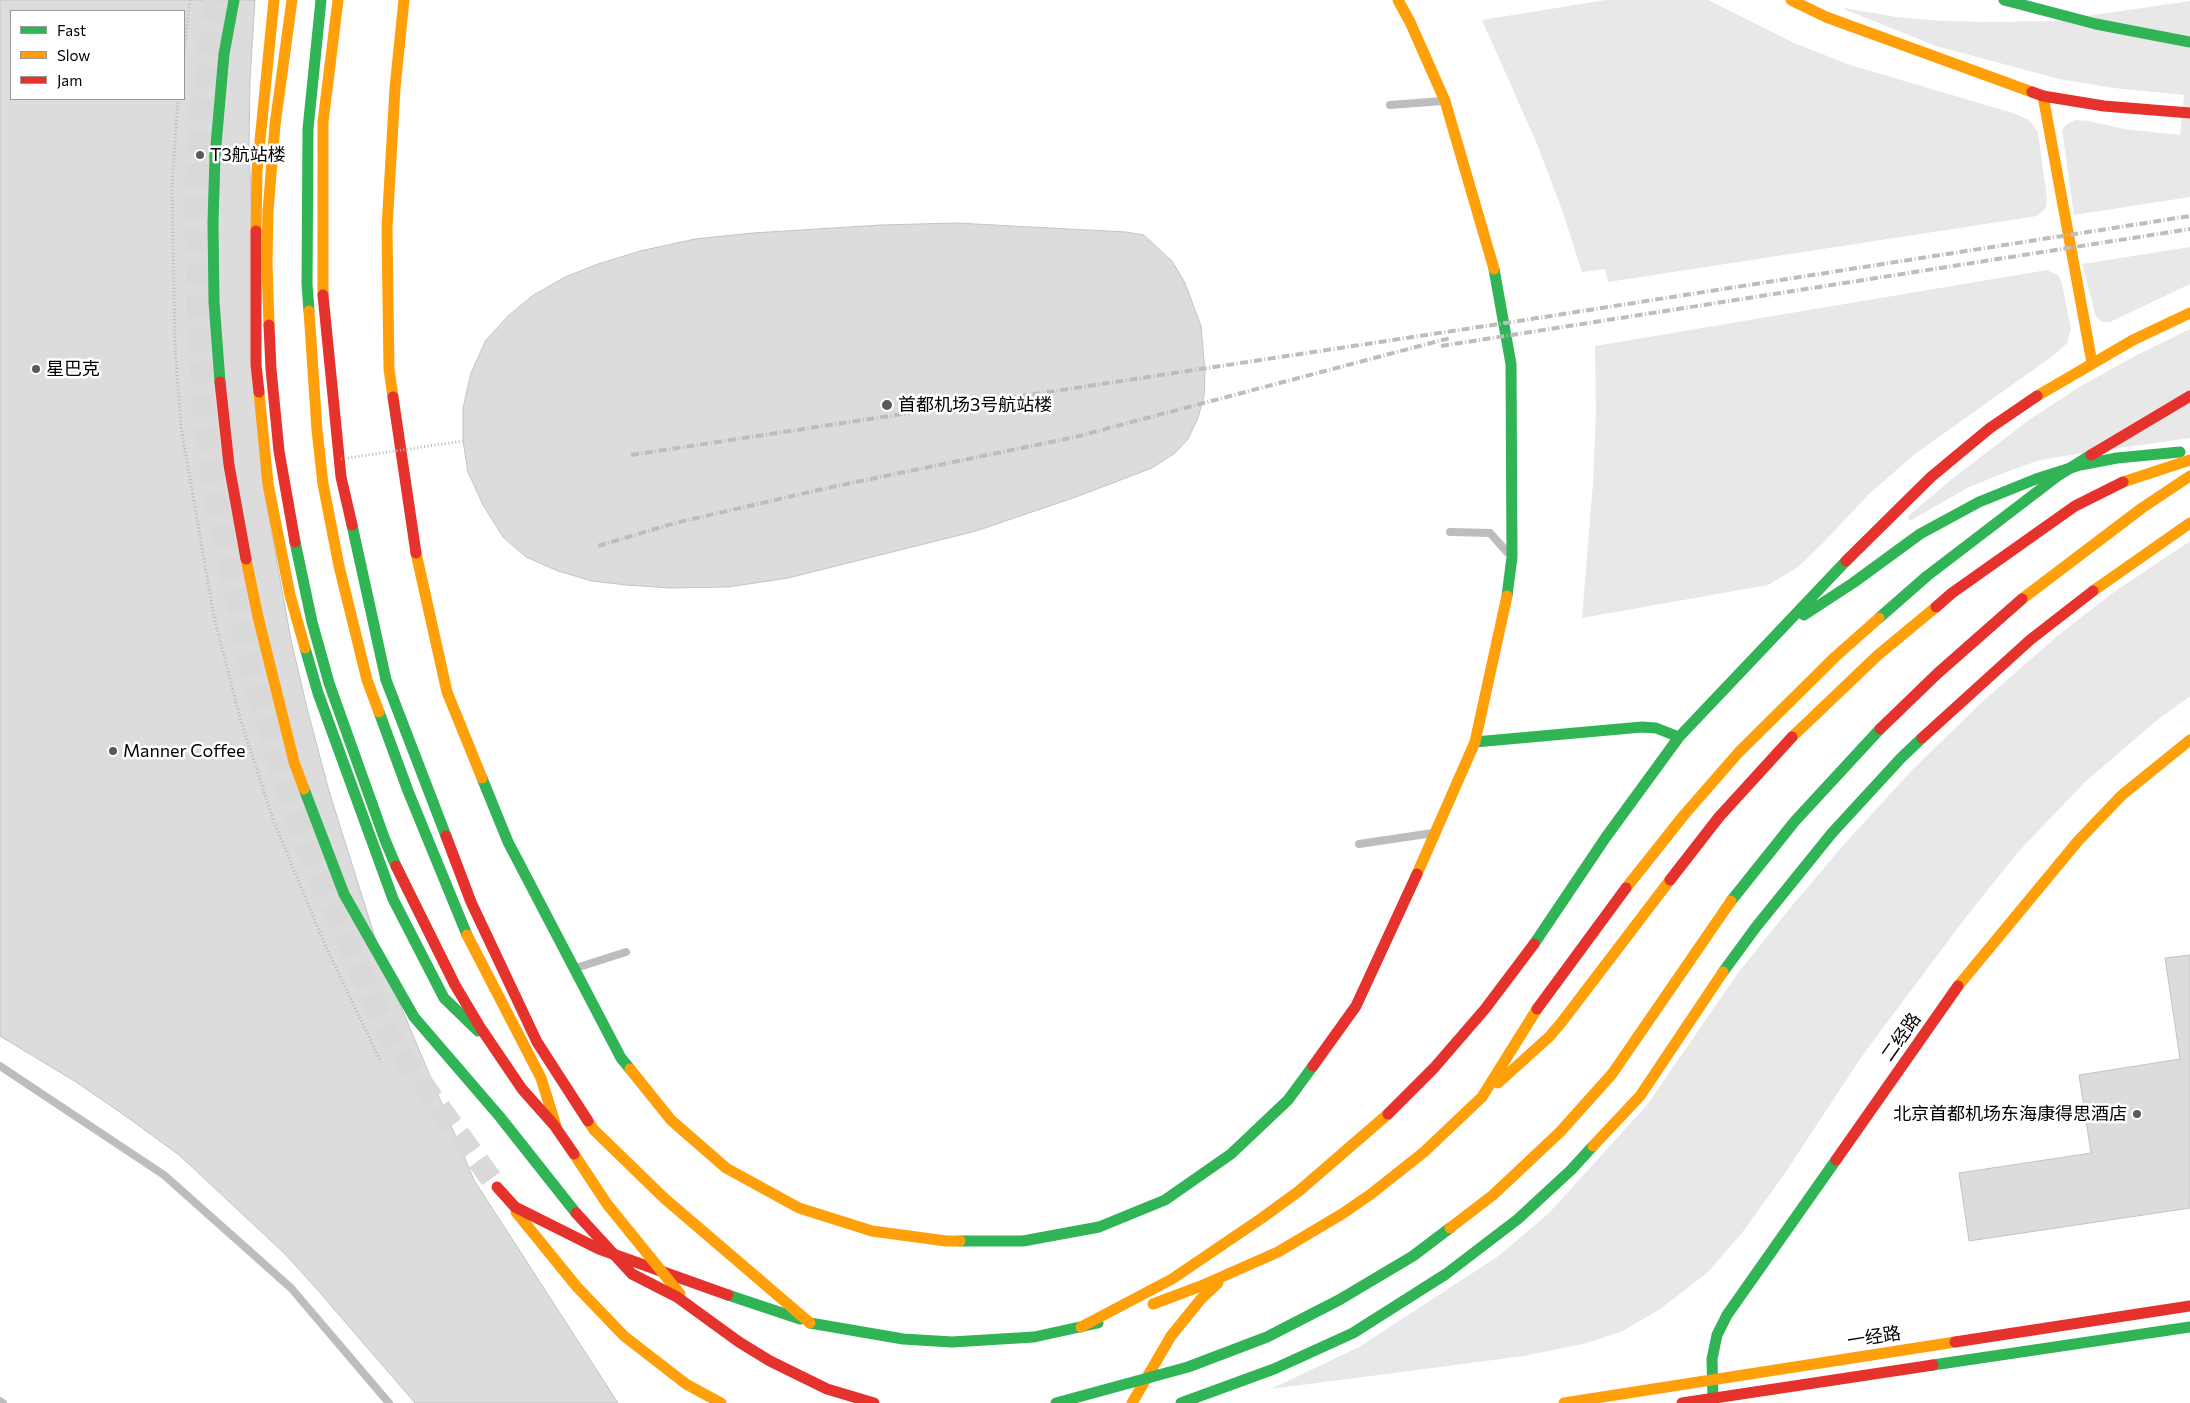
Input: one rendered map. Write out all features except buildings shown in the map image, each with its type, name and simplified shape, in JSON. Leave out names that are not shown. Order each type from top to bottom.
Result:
[{"type":"main road","points":[[234,0],[224,54],[215,156],[214,272],[220,384],[229,465],[258,617],[294,762],[344,894],[414,1016],[500,1118],[586,1226],[617,1260],[632,1274],[664,1289],[739,1342],[784,1369],[827,1389],[874,1403]]},
{"type":"main road","points":[[274,0],[257,171],[254,270],[256,365],[268,484],[290,595],[318,693],[393,899],[444,998],[539,1091],[594,1130],[664,1198],[810,1323]]},
{"type":"main road","points":[[292,0],[281,78],[270,188],[267,247],[268,306],[279,451],[290,520],[310,613],[329,683],[352,753],[385,840],[440,956],[480,1027],[526,1094],[558,1132],[616,1215],[687,1304]]},
{"type":"main road","points":[[321,0],[308,128],[306,277],[316,430],[339,566],[367,680],[408,792],[460,921],[541,1078],[558,1132]]},
{"type":"main road","points":[[338,0],[323,122],[323,303],[341,477],[386,680],[470,902],[537,1042],[594,1130]]},
{"type":"main road","points":[[404,0],[395,88],[387,228],[389,369],[414,543],[447,692],[508,842],[621,1058],[671,1120],[726,1168],[799,1208],[872,1231],[946,1241],[1023,1241],[1099,1227],[1165,1200],[1231,1154],[1288,1100],[1356,1006],[1437,832],[1475,742],[1506,604],[1512,557],[1511,364],[1495,272],[1445,101],[1410,22],[1398,0]]},
{"type":"main road","points":[[1791,0],[1826,17],[2043,96],[2104,106],[2190,113]]},
{"type":"main road","points":[[2004,0],[2096,24],[2190,42]]},
{"type":"main road","points":[[2043,96],[2092,362]]},
{"type":"main road","points":[[1081,1327],[1172,1279],[1276,1209],[1383,1119],[1434,1068],[1485,1009],[1533,946],[1626,809],[1679,737],[1726,684],[1778,633],[1874,531],[1949,461],[1990,428],[2029,401],[2092,362],[2190,312]]},
{"type":"main road","points":[[1482,1097],[1537,1009],[1624,889],[1690,807],[1739,752],[1835,657],[1927,576],[2059,475],[2118,437],[2190,396]]},
{"type":"main road","points":[[1778,633],[1853,583],[1920,534],[1979,502],[2036,479],[2080,465],[2117,458],[2190,451]]},
{"type":"main road","points":[[721,1403],[686,1384],[624,1336],[576,1288],[497,1187],[515,1207],[536,1220],[599,1249],[676,1278],[810,1323],[903,1339],[952,1342],[1034,1337],[1081,1327],[1178,1295],[1234,1271],[1278,1252],[1371,1194],[1424,1152],[1549,1036],[1561,1023],[1693,848],[1719,817],[1799,730],[1878,655],[1952,593],[2075,506],[2120,483],[2190,460]]},
{"type":"main road","points":[[1056,1403],[1188,1367],[1290,1326],[1339,1300],[1413,1256],[1493,1195],[1560,1132],[1612,1074],[1727,906],[1795,821],[1863,746],[1938,673],[2037,586],[2108,532],[2190,476]]},
{"type":"main road","points":[[1181,1403],[1265,1372],[1353,1333],[1410,1299],[1467,1260],[1518,1219],[1564,1177],[1640,1096],[1670,1054],[1727,966],[1756,927],[1832,833],[1902,758],[1972,691],[2030,640],[2086,596],[2190,522]]},
{"type":"main road","points":[[1475,742],[1642,727],[1656,728],[1679,737]]},
{"type":"main road","name":"二经路","points":[[1713,1398],[1711,1379],[1712,1359],[1717,1335],[1727,1315],[1966,976],[2078,841],[2122,795],[2190,740]]},
{"type":"main road","points":[[1132,1403],[1171,1336],[1201,1300],[1234,1271]]},
{"type":"main road","name":"一经路","points":[[1564,1403],[2190,1306]]},
{"type":"main road","name":"一经路","points":[[1682,1403],[2190,1327]]},
{"type":"lane","points":[[1390,105],[1445,101]]},
{"type":"lane","points":[[1450,532],[1490,533],[1512,557]]},
{"type":"lane","points":[[1359,844],[1437,832]]},
{"type":"lane","points":[[575,968],[626,952]]},
{"type":"lane","points":[[0,1066],[164,1175],[291,1288],[389,1403]]},
{"type":"path","points":[[185,42],[190,0]]},
{"type":"path","points":[[340,460],[463,441]]},
{"type":"shaded area","points":[[1606,0],[1708,0],[1794,43],[1850,65],[2013,113],[2029,120],[2038,132],[2047,198],[2046,208],[2037,216],[1608,282],[1605,269],[1582,272],[1562,210],[1537,144],[1482,20]]},
{"type":"shaded area","points":[[2190,1],[2190,197],[2074,215],[2062,130],[2067,124],[2076,120],[2089,121],[2124,129],[2180,135],[2184,95],[2114,88],[2059,79],[1936,46],[1844,8],[1896,17],[1942,21],[2052,21]]},
{"type":"shaded area","points":[[2190,247],[2190,284],[2110,322],[2102,322],[2096,317],[2082,264]]},
{"type":"shaded area","points":[[2047,270],[2058,275],[2062,283],[2071,329],[2067,343],[2054,355],[1915,454],[1869,494],[1798,567],[1768,585],[1582,618],[1593,483],[1596,413],[1595,346]]},
{"type":"shaded area","points":[[2190,329],[2190,438],[2037,461],[1967,488],[1912,520],[1908,520],[1909,515],[1957,475],[2029,420],[2079,387],[2133,357]]},
{"type":"shaded area","points":[[2190,541],[2190,696],[2156,721],[2085,782],[2019,851],[1966,917],[1862,1056],[1785,1173],[1742,1233],[1707,1273],[1660,1309],[1621,1332],[1583,1344],[1524,1356],[1271,1389],[1359,1347],[1497,1257],[1548,1214],[1647,1105],[1738,973],[1847,841],[1913,769],[1982,702],[2056,637],[2114,592]]},
{"type":"tunnel","points":[[215,0],[200,121],[196,180],[197,313],[205,424],[212,479],[238,611],[255,685],[294,813],[326,894],[391,1040],[497,1187]]},
{"type":"railway","points":[[631,455],[1512,322],[2190,216]]},
{"type":"railway","points":[[1441,346],[2190,229]]},
{"type":"railway","points":[[598,546],[675,523],[827,488],[1075,437],[1450,338]]},
{"type":"traffic: fast","points":[[215,156],[224,54],[234,0]]},
{"type":"traffic: fast","points":[[309,311],[307,284],[308,129],[321,0]]},
{"type":"traffic: fast","points":[[2004,0],[2096,24],[2190,42]]},
{"type":"traffic: fast","points":[[215,156],[213,223],[214,302],[220,382]]},
{"type":"traffic: fast","points":[[1494,269],[1511,364],[1512,557],[1507,596]]},
{"type":"traffic: fast","points":[[1804,615],[1853,583],[1920,534],[1979,502],[2036,479],[2080,465],[2117,458],[2180,452]]},
{"type":"traffic: fast","points":[[1879,618],[1927,576],[2059,475],[2091,455]]},
{"type":"traffic: fast","points":[[352,525],[386,680],[446,836]]},
{"type":"traffic: fast","points":[[295,542],[312,622],[329,683],[396,866]]},
{"type":"traffic: fast","points":[[1534,944],[1606,837],[1679,737],[1846,561]]},
{"type":"traffic: fast","points":[[305,648],[318,693],[393,899],[444,998],[478,1031]]},
{"type":"traffic: fast","points":[[379,712],[408,791],[467,935]]},
{"type":"traffic: fast","points":[[1475,742],[1642,727],[1656,728],[1679,737]]},
{"type":"traffic: fast","points":[[1731,901],[1795,821],[1880,729]]},
{"type":"traffic: fast","points":[[1723,972],[1756,927],[1832,833],[1922,738]]},
{"type":"traffic: fast","points":[[482,778],[508,842],[621,1058],[630,1069]]},
{"type":"traffic: fast","points":[[304,789],[344,894],[414,1017],[500,1117],[576,1213]]},
{"type":"traffic: fast","points":[[960,1241],[1023,1241],[1099,1227],[1165,1200],[1231,1154],[1288,1100],[1313,1066]]},
{"type":"traffic: fast","points":[[1181,1403],[1274,1369],[1353,1333],[1446,1274],[1518,1219],[1571,1170],[1593,1146]]},
{"type":"traffic: fast","points":[[1713,1398],[1712,1359],[1717,1335],[1727,1315],[1836,1160]]},
{"type":"traffic: fast","points":[[1056,1403],[1188,1367],[1267,1337],[1339,1300],[1413,1256],[1450,1228]]},
{"type":"traffic: fast","points":[[728,1295],[800,1319]]},
{"type":"traffic: fast","points":[[810,1323],[903,1339],[952,1342],[1034,1337],[1098,1323]]},
{"type":"traffic: fast","points":[[1933,1365],[2190,1327]]},
{"type":"traffic: slow","points":[[256,231],[257,171],[274,0]]},
{"type":"traffic: slow","points":[[269,325],[268,211],[275,125],[292,0]]},
{"type":"traffic: slow","points":[[323,295],[323,122],[338,0]]},
{"type":"traffic: slow","points":[[393,397],[389,369],[387,228],[395,88],[404,0]]},
{"type":"traffic: slow","points":[[1398,0],[1410,22],[1445,101],[1494,269]]},
{"type":"traffic: slow","points":[[1791,0],[1826,17],[2032,92]]},
{"type":"traffic: slow","points":[[2043,96],[2092,363]]},
{"type":"traffic: slow","points":[[309,311],[317,430],[323,484],[339,566],[367,680],[379,712]]},
{"type":"traffic: slow","points":[[2037,396],[2133,340],[2190,313]]},
{"type":"traffic: slow","points":[[259,392],[268,484],[290,595],[305,648]]},
{"type":"traffic: slow","points":[[2123,482],[2190,460]]},
{"type":"traffic: slow","points":[[2022,599],[2142,508],[2190,476]]},
{"type":"traffic: slow","points":[[2093,591],[2190,523]]},
{"type":"traffic: slow","points":[[416,553],[447,692],[482,778]]},
{"type":"traffic: slow","points":[[246,559],[258,617],[294,762],[304,789]]},
{"type":"traffic: slow","points":[[1417,874],[1475,742],[1507,596]]},
{"type":"traffic: slow","points":[[1792,737],[1878,655],[1936,607]]},
{"type":"traffic: slow","points":[[1626,888],[1684,815],[1739,752],[1835,657],[1879,618]]},
{"type":"traffic: slow","points":[[1958,986],[2078,841],[2122,795],[2190,740]]},
{"type":"traffic: slow","points":[[1498,1083],[1549,1037],[1561,1023],[1670,880]]},
{"type":"traffic: slow","points":[[1450,1228],[1493,1195],[1560,1132],[1612,1074],[1731,901]]},
{"type":"traffic: slow","points":[[467,935],[541,1078],[556,1126]]},
{"type":"traffic: slow","points":[[1593,1146],[1640,1096],[1723,972]]},
{"type":"traffic: slow","points":[[1153,1304],[1201,1286],[1278,1252],[1342,1214],[1371,1194],[1424,1152],[1482,1097],[1537,1009]]},
{"type":"traffic: slow","points":[[630,1069],[671,1120],[726,1168],[799,1208],[872,1231],[946,1241],[960,1241]]},
{"type":"traffic: slow","points":[[1081,1327],[1172,1279],[1262,1218],[1299,1191],[1388,1114]]},
{"type":"traffic: slow","points":[[588,1121],[594,1130],[664,1198],[810,1323]]},
{"type":"traffic: slow","points":[[574,1154],[607,1204],[680,1294]]},
{"type":"traffic: slow","points":[[516,1212],[577,1287],[624,1336],[686,1384],[721,1403]]},
{"type":"traffic: slow","points":[[1132,1403],[1171,1336],[1201,1299],[1218,1283]]},
{"type":"traffic: slow","points":[[1564,1403],[1955,1342]]},
{"type":"traffic: jam","points":[[2032,92],[2043,96],[2104,106],[2190,113]]},
{"type":"traffic: jam","points":[[256,231],[256,365],[259,392]]},
{"type":"traffic: jam","points":[[323,295],[341,477],[352,525]]},
{"type":"traffic: jam","points":[[269,325],[279,451],[295,542]]},
{"type":"traffic: jam","points":[[220,382],[229,465],[246,559]]},
{"type":"traffic: jam","points":[[1846,561],[1931,477],[1990,428],[2037,396]]},
{"type":"traffic: jam","points":[[2091,455],[2190,396]]},
{"type":"traffic: jam","points":[[393,397],[416,553]]},
{"type":"traffic: jam","points":[[1936,607],[1952,593],[2075,506],[2123,482]]},
{"type":"traffic: jam","points":[[1922,738],[2030,640],[2093,591]]},
{"type":"traffic: jam","points":[[1880,729],[1938,673],[2022,599]]},
{"type":"traffic: jam","points":[[1670,880],[1719,817],[1792,737]]},
{"type":"traffic: jam","points":[[446,836],[471,902],[537,1042],[588,1121]]},
{"type":"traffic: jam","points":[[396,866],[455,985],[480,1027],[522,1089],[554,1125],[574,1154]]},
{"type":"traffic: jam","points":[[1313,1066],[1356,1006],[1417,874]]},
{"type":"traffic: jam","points":[[1537,1009],[1626,888]]},
{"type":"traffic: jam","points":[[1388,1114],[1434,1068],[1485,1009],[1534,944]]},
{"type":"traffic: jam","points":[[1836,1160],[1958,986]]},
{"type":"traffic: jam","points":[[497,1187],[515,1207],[599,1249],[728,1295]]},
{"type":"traffic: jam","points":[[576,1213],[632,1274],[677,1297],[739,1342],[770,1361],[827,1389],[874,1403]]},
{"type":"traffic: jam","points":[[1955,1342],[2190,1306]]},
{"type":"traffic: jam","points":[[1682,1403],[1933,1365]]},
{"type":"place","name":"T3航站楼","points":[[200,155]]},
{"type":"place","name":"星巴克","points":[[36,369]]},
{"type":"place","name":"首都机场3号航站楼","points":[[887,405]]},
{"type":"place","name":"Manner Coffee","points":[[113,751]]},
{"type":"place","name":"北京首都机场东海康得思酒店","points":[[2137,1114]]}]
